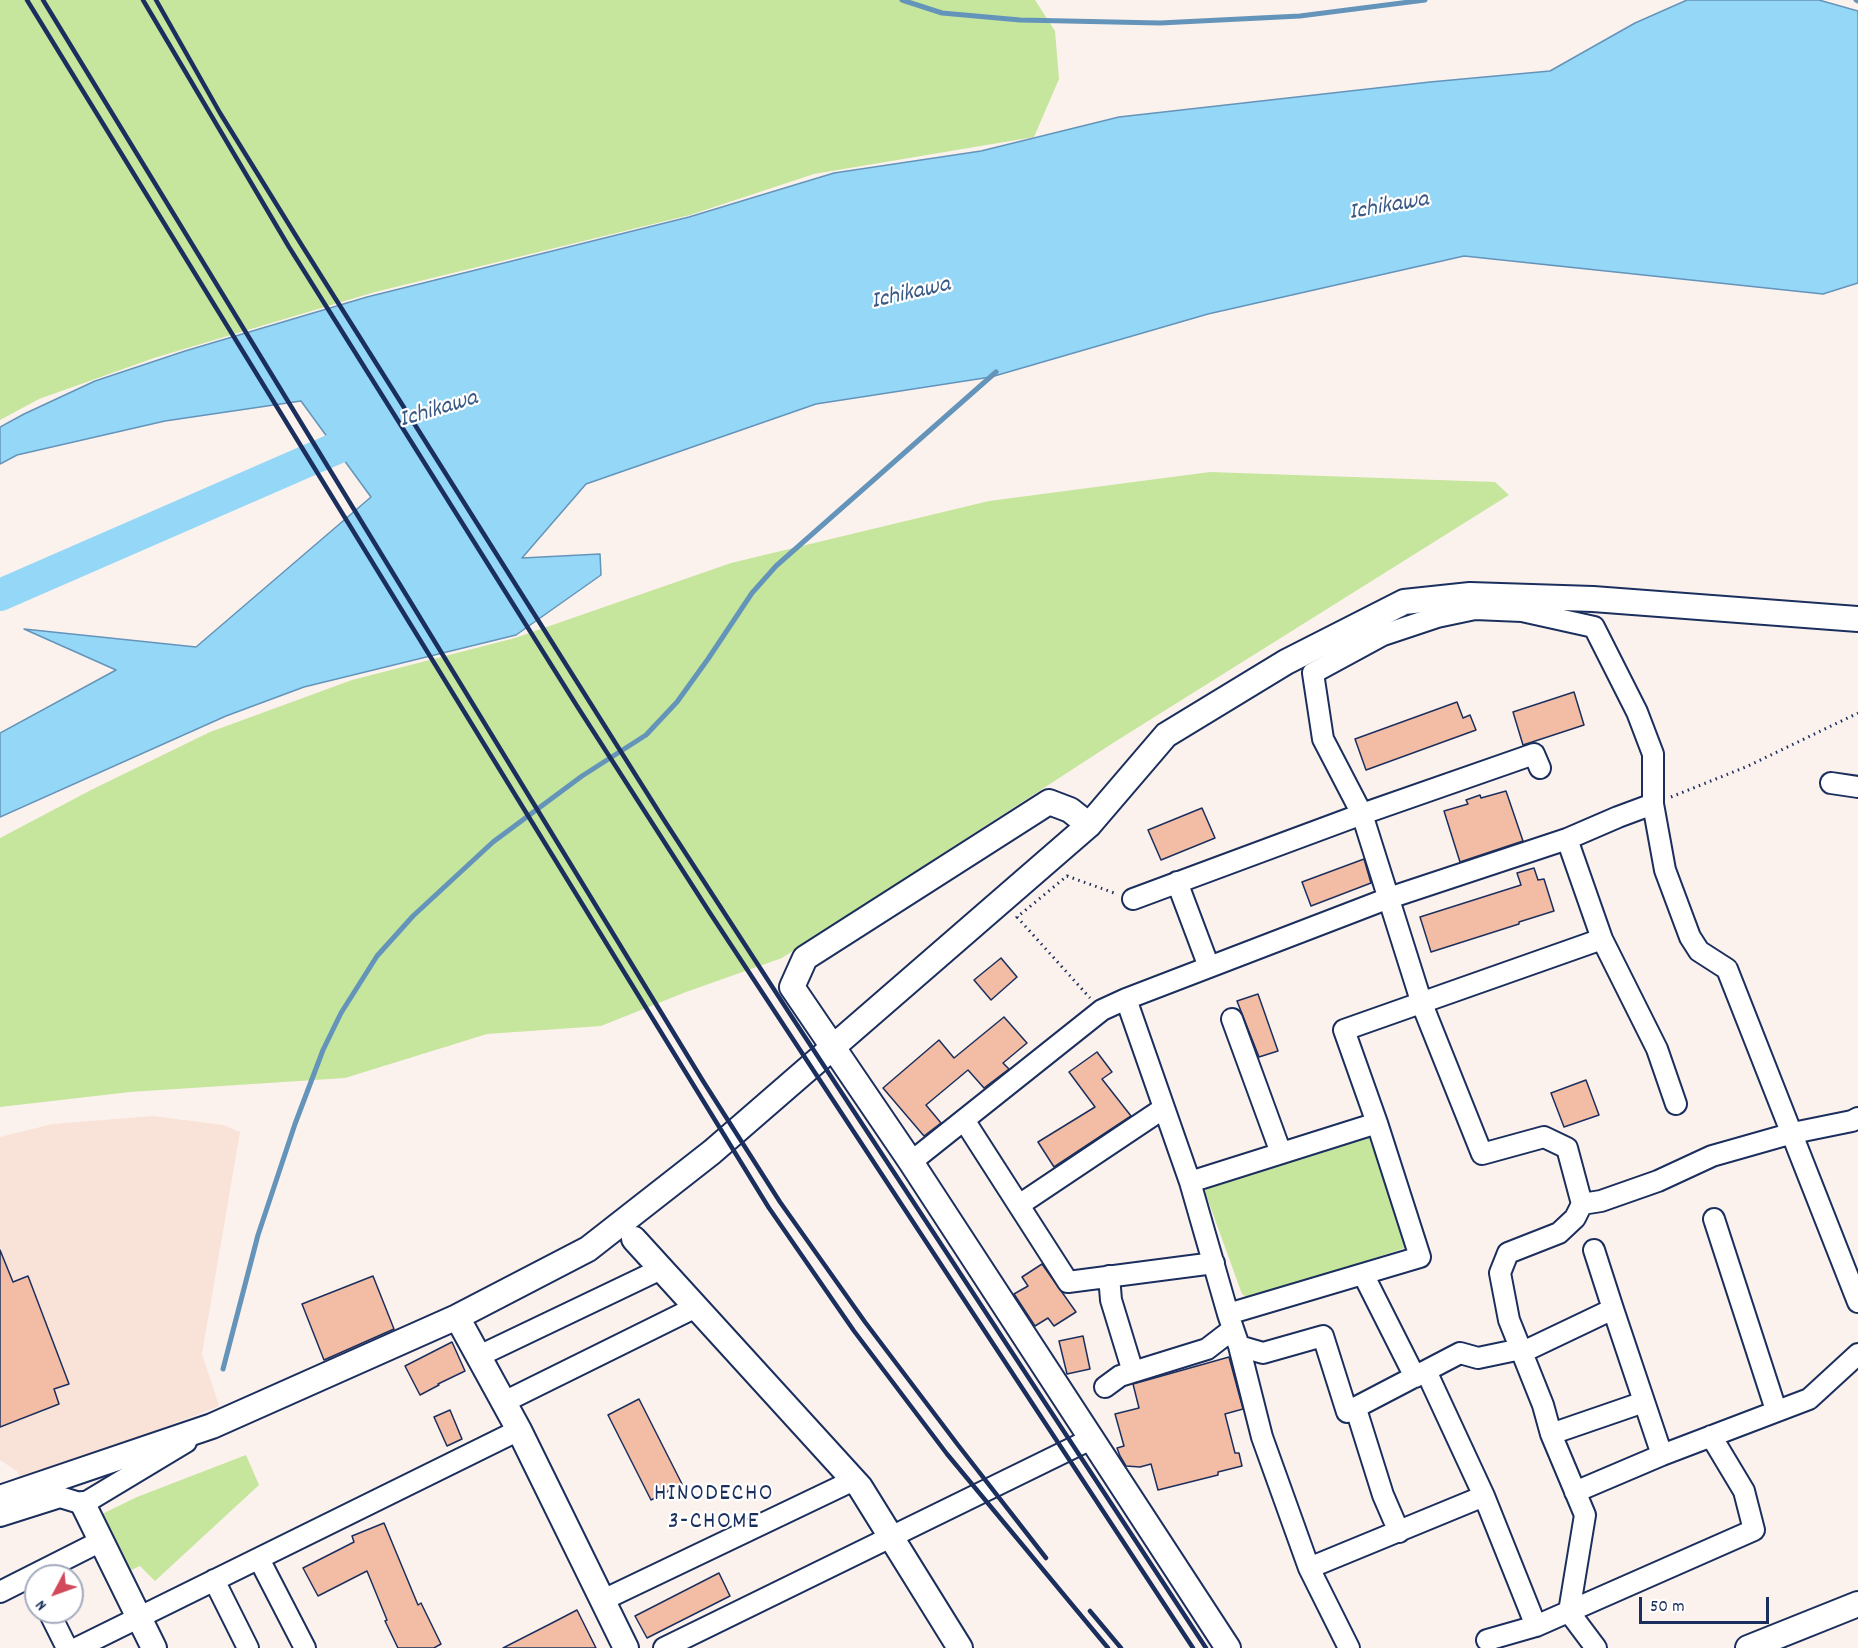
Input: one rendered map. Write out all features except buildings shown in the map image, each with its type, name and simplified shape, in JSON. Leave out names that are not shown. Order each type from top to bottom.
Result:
[{"type":"street","points":[[0,1498],[212,1426],[457,1317],[588,1249],[712,1152],[1089,825],[1166,735],[1286,662],[1404,602],[1593,598],[1858,619]]},
{"type":"street","points":[[1596,1648],[1569,1612],[1585,1515],[1551,1434],[1543,1405],[1509,1320],[1500,1273],[1508,1253],[1559,1233],[1575,1218],[1582,1204],[1567,1148],[1544,1137],[1482,1154],[1422,1004],[1362,814],[1323,739],[1313,674],[1383,635],[1472,602],[1594,627],[1637,712],[1653,754],[1653,804],[1665,870],[1690,937],[1699,951],[1727,969],[1858,1302]]},
{"type":"street","points":[[1133,899],[1362,814],[1534,754],[1540,768]]},
{"type":"street","points":[[1831,783],[1858,787]]},
{"type":"street","points":[[1089,825],[1070,810],[1049,802],[805,958],[792,987],[911,1162],[1228,1648]]},
{"type":"street","points":[[911,1162],[1102,1010],[1389,898],[1567,839],[1653,804]]},
{"type":"street","points":[[1567,839],[1602,939],[1657,1049],[1676,1104]]},
{"type":"street","points":[[1177,882],[1209,967]]},
{"type":"street","points":[[1105,1387],[1120,1376],[1208,1349],[1234,1330],[1363,1274],[1420,1257],[1344,1030],[1602,939]]},
{"type":"street","points":[[1126,999],[1190,1182],[1234,1330],[1262,1437],[1310,1568],[1349,1648]]},
{"type":"street","points":[[1233,1019],[1281,1153]]},
{"type":"street","points":[[1019,1205],[1164,1108]]},
{"type":"street","points":[[1582,1204],[1601,1200],[1659,1180],[1712,1156],[1793,1133],[1858,1118]]},
{"type":"street","points":[[964,1120],[1068,1282],[1214,1263]]},
{"type":"street","points":[[1190,1182],[1377,1123]]},
{"type":"street","points":[[1714,1219],[1776,1410]]},
{"type":"street","points":[[634,1239],[854,1479],[960,1648]]},
{"type":"street","points":[[1594,1250],[1662,1455]]},
{"type":"street","points":[[478,1356],[661,1269]]},
{"type":"street","points":[[1363,1274],[1421,1374],[1484,1496],[1536,1626]]},
{"type":"street","points":[[1109,1276],[1111,1300],[1133,1372]]},
{"type":"street","points":[[504,1402],[696,1307]]},
{"type":"street","points":[[1234,1330],[1263,1353],[1323,1336],[1347,1412],[1460,1353],[1478,1358],[1521,1349],[1527,1350],[1613,1310]]},
{"type":"street","points":[[457,1317],[519,1431],[626,1648]]},
{"type":"street","points":[[1575,1492],[1662,1455],[1809,1399],[1858,1354]]},
{"type":"street","points":[[1551,1434],[1644,1402]]},
{"type":"street","points":[[1356,1409],[1383,1495],[1399,1532]]},
{"type":"street","points":[[83,1504],[212,1426]]},
{"type":"street","points":[[77,1648],[519,1431]]},
{"type":"street","points":[[1487,1640],[1536,1626],[1754,1530],[1744,1491],[1711,1436]]},
{"type":"street","points":[[664,1648],[1091,1439]]},
{"type":"street","points":[[603,1600],[854,1479]]},
{"type":"street","points":[[1310,1568],[1484,1496]]},
{"type":"street","points":[[0,1516],[60,1497],[83,1504],[154,1648]]},
{"type":"street","points":[[62,1564],[101,1541]]},
{"type":"street","points":[[260,1559],[305,1648]]},
{"type":"street","points":[[214,1580],[248,1648]]},
{"type":"street","points":[[0,1592],[24,1584]]},
{"type":"street","points":[[1748,1648],[1858,1604]]},
{"type":"street","points":[[55,1624],[67,1648]]},
{"type":"path","points":[[1653,804],[1748,766],[1858,712]]},
{"type":"path","points":[[1008,924],[1067,876],[1133,899]]},
{"type":"path","points":[[1017,917],[1102,1010]]},
{"type":"shaded area","points":[[153,1116],[223,1125],[240,1132],[202,1354],[219,1406],[23,1483],[17,1471],[0,1460],[0,1137],[53,1124]]},
{"type":"green space","points":[[0,0],[1035,0],[1055,31],[1059,79],[1034,137],[814,174],[690,215],[375,292],[154,358],[39,399],[0,420]]},
{"type":"green space","points":[[1210,472],[1495,482],[1509,495],[1113,743],[782,958],[686,992],[601,1026],[487,1034],[345,1078],[130,1092],[0,1107],[0,838],[91,790],[210,732],[352,680],[515,638],[731,563],[989,501]]},
{"type":"green space","points":[[1359,1135],[1369,1138],[1408,1247],[1250,1299],[1242,1294],[1205,1192],[1208,1183]]},
{"type":"green space","points":[[246,1455],[259,1485],[155,1581],[140,1566],[127,1572],[98,1516],[137,1497]]},
{"type":"water","points":[[1687,0],[1819,0],[1858,11],[1858,283],[1823,294],[1464,256],[1208,314],[991,377],[816,404],[586,484],[522,558],[600,554],[601,575],[516,635],[304,687],[226,716],[0,817],[0,733],[116,670],[24,629],[196,647],[371,497],[301,401],[165,421],[17,455],[0,464],[0,427],[24,414],[95,381],[185,351],[367,297],[689,217],[834,173],[981,151],[1119,117],[1550,71],[1635,23]]},
{"type":"waterway","points":[[902,0],[942,13],[1020,20],[1160,23],[1300,16],[1425,0]]},
{"type":"waterway","points":[[223,1369],[258,1235],[295,1124],[323,1050],[341,1013],[377,956],[413,916],[493,842],[582,776],[646,735],[677,702],[752,593],[776,566],[996,372]]},
{"type":"waterway","name":"Ichikawa","points":[[0,595],[376,431]]},
{"type":"railway","points":[[27,0],[769,1208],[854,1331],[947,1454],[1108,1648]]},
{"type":"railway","points":[[43,0],[703,1081],[780,1202],[865,1322],[1046,1558]]},
{"type":"railway","points":[[143,0],[289,247],[577,706],[710,913],[1193,1648]]},
{"type":"railway","points":[[156,0],[220,113],[301,244],[664,820],[1206,1648]]},
{"type":"railway","points":[[1090,1611],[1121,1648]]},
{"type":"district","name":"HINODECHO 3-CHOME","points":[[714,1510]]}]
